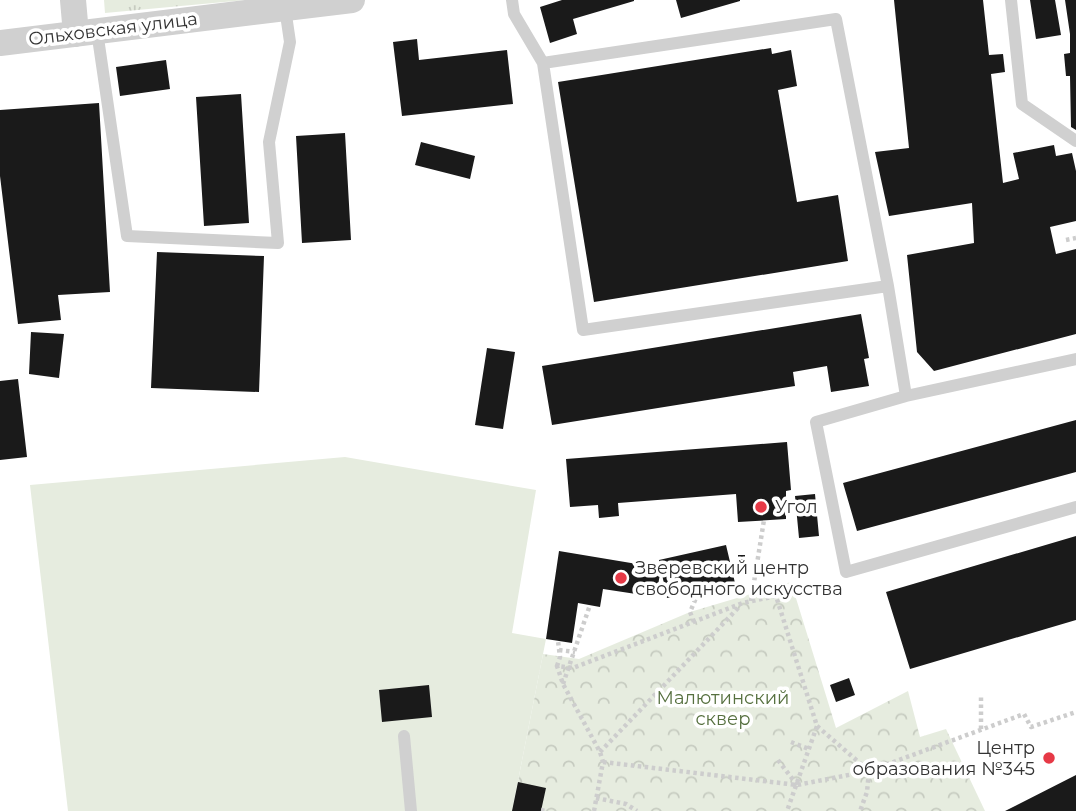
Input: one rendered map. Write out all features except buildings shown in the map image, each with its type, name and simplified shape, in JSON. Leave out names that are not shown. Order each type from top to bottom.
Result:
[{"type":"street","points":[[73,0],[87,33]]},
{"type":"street","name":"Ольховская улица","points":[[0,43],[352,0]]},
{"type":"lane","points":[[512,0],[514,14],[542,63],[583,330],[888,286]]},
{"type":"lane","points":[[1011,0],[1022,104],[1076,141]]},
{"type":"lane","points":[[87,33],[127,236],[278,243],[269,142],[290,42],[285,8]]},
{"type":"lane","points":[[542,63],[836,19],[888,286],[906,397]]},
{"type":"lane","points":[[1076,359],[906,397],[816,422],[846,572],[1076,507]]},
{"type":"lane","points":[[404,736],[411,811]]},
{"type":"path","points":[[1066,240],[1076,238]]},
{"type":"path","points":[[751,601],[764,520]]},
{"type":"path","points":[[694,622],[690,612],[699,591]]},
{"type":"path","points":[[557,666],[569,668],[743,603],[776,596],[817,726],[869,771]]},
{"type":"path","points":[[600,752],[743,603]]},
{"type":"path","points":[[563,684],[590,605]]},
{"type":"path","points":[[558,641],[557,666],[563,684],[603,762],[594,811]]},
{"type":"path","points":[[559,650],[575,652]]},
{"type":"path","points":[[981,694],[981,729]]},
{"type":"path","points":[[603,762],[797,785],[869,771],[1024,714],[1031,727],[1076,712]]},
{"type":"path","points":[[788,811],[817,726]]},
{"type":"path","points":[[791,742],[809,749]]},
{"type":"path","points":[[778,760],[797,785]]},
{"type":"path","points":[[860,811],[867,792],[869,771]]},
{"type":"path","points":[[596,798],[626,804],[637,811]]},
{"type":"green space","points":[[104,0],[246,0],[105,13]]},
{"type":"green space","points":[[345,457],[536,490],[512,633],[546,639],[512,811],[68,811],[30,485]]},
{"type":"green space","name":"Малютинский сквер","points":[[791,582],[836,728],[908,691],[920,737],[946,729],[985,811],[512,811],[543,654],[579,659],[690,612]]},
{"type":"place","name":"Угол","points":[[761,507]]},
{"type":"place","name":"Зверевский центр свободного искусства","points":[[621,578]]},
{"type":"place","name":"Центр образования №345","points":[[1049,758]]}]
